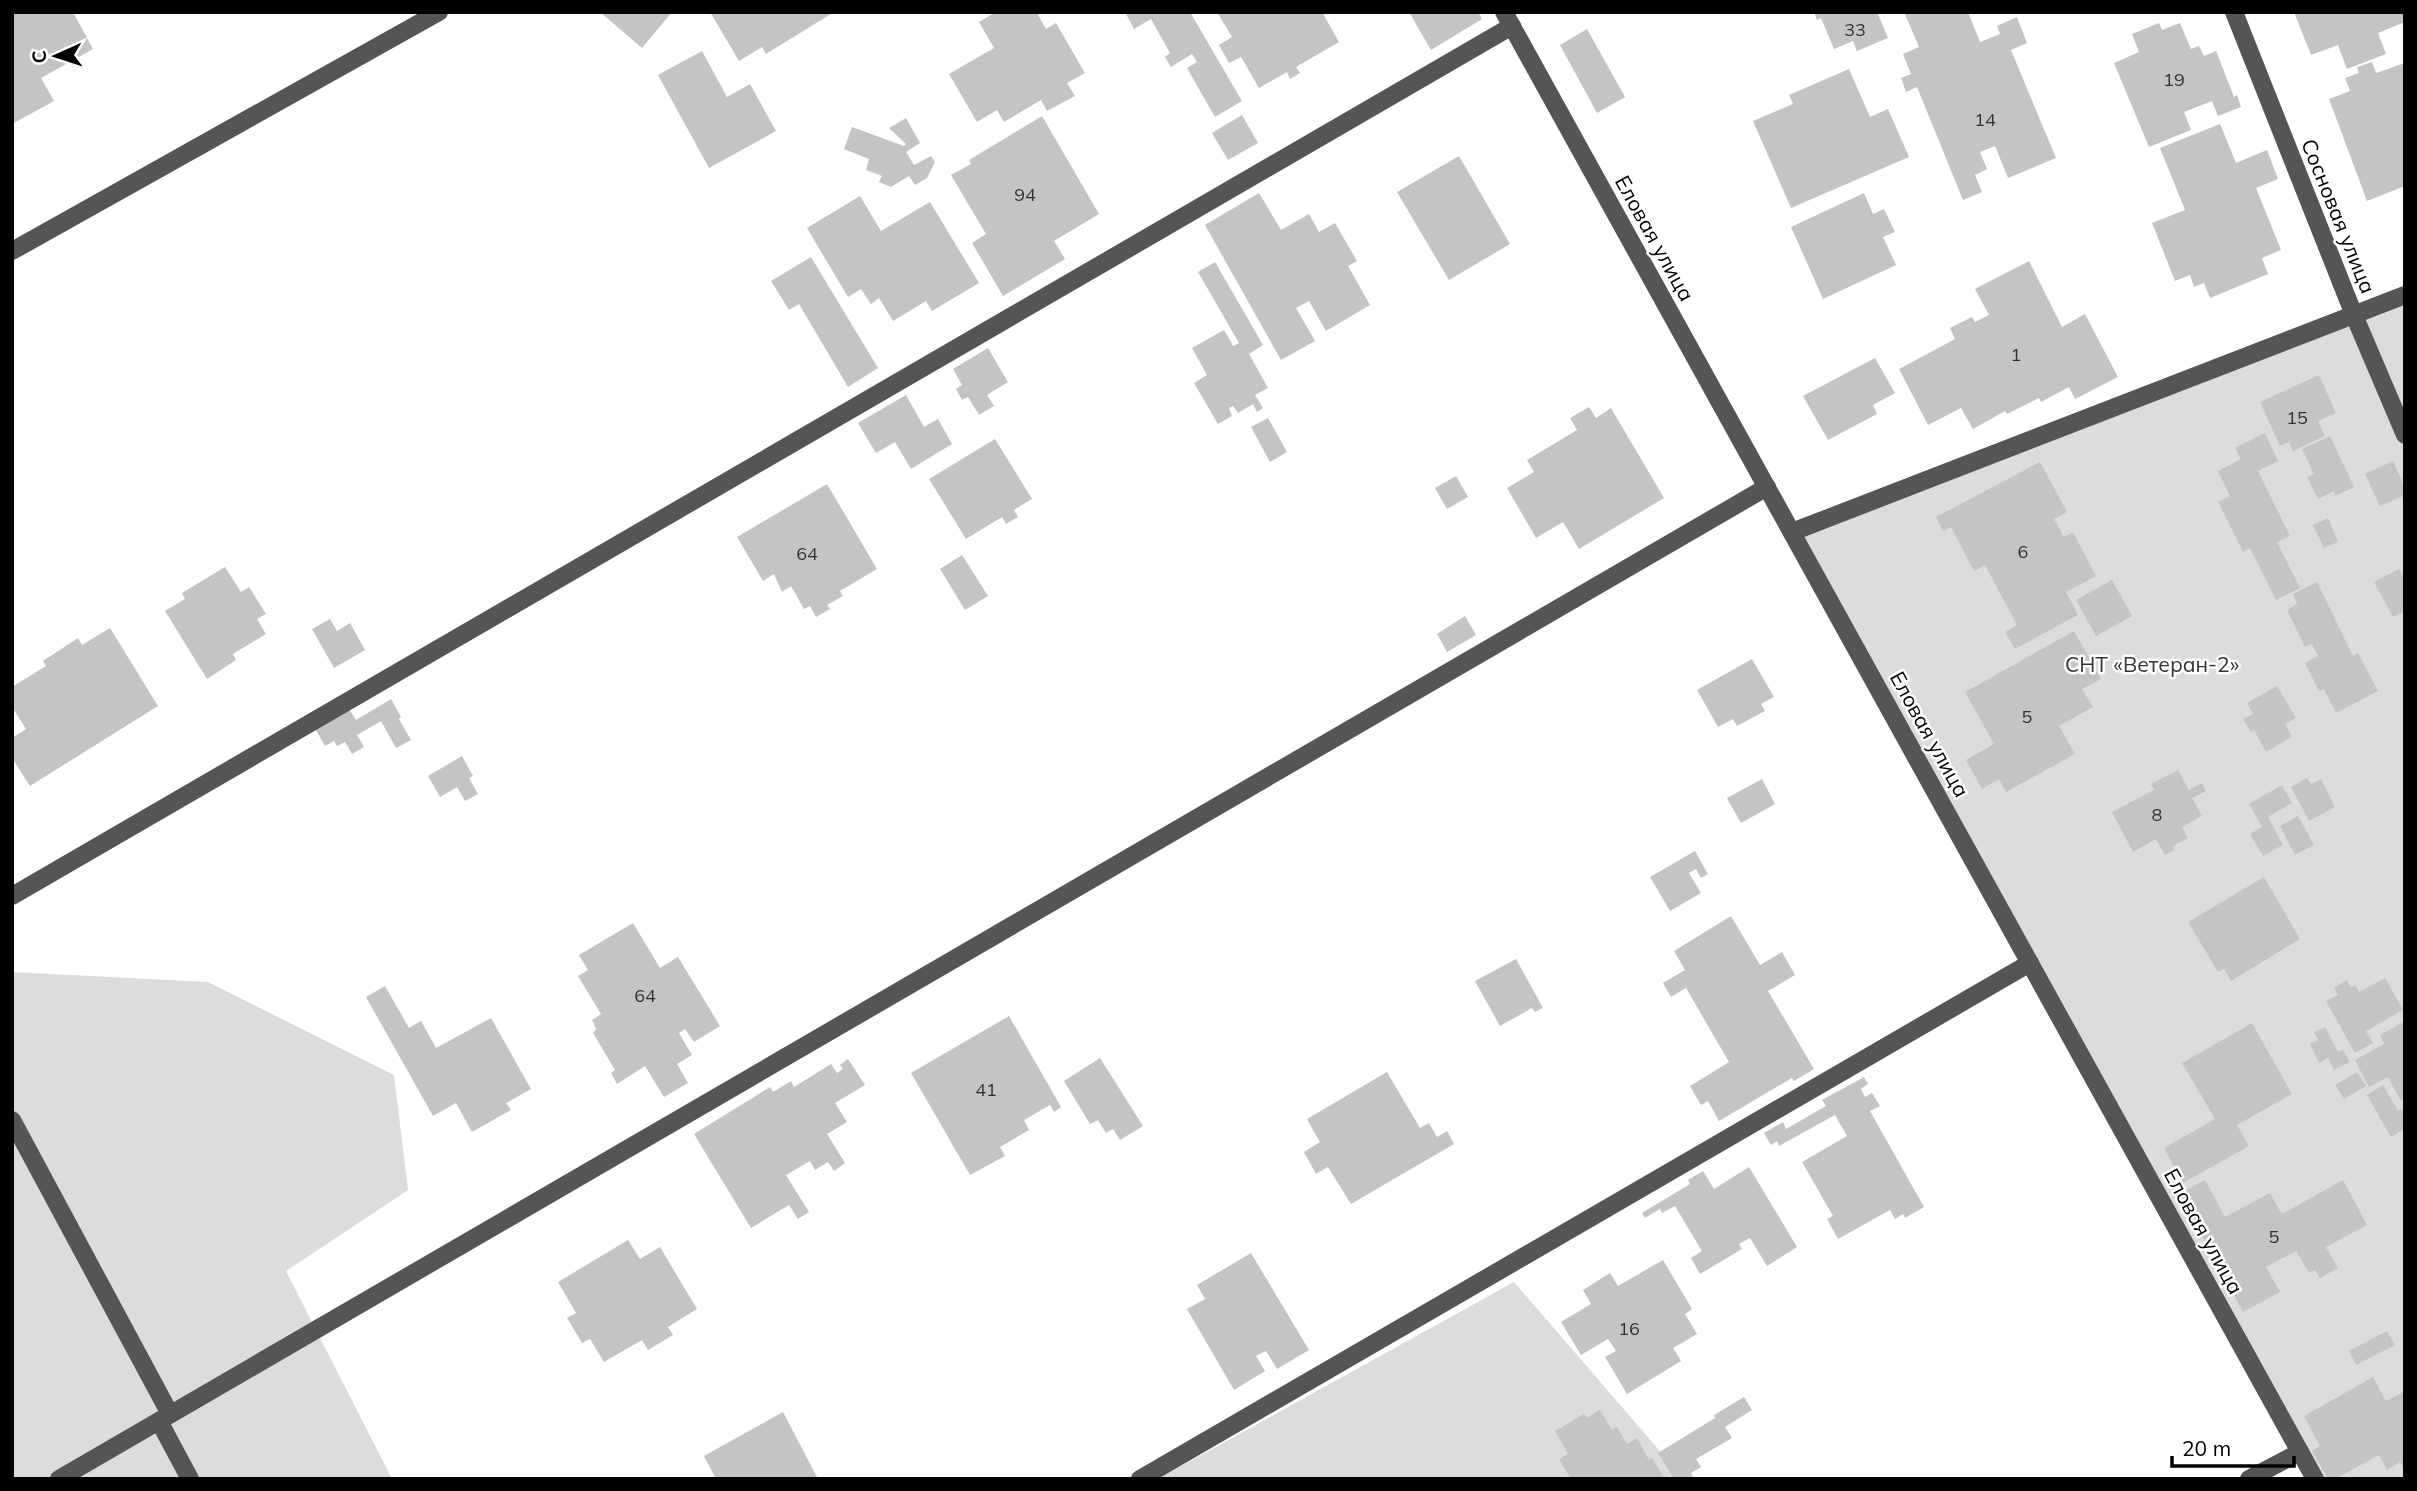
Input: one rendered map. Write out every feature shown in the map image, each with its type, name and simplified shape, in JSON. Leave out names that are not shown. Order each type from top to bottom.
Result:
[{"type":"street","points":[[12,251],[439,12]]},
{"type":"street","name":"Сосновая улица","points":[[2234,12],[2405,435]]},
{"type":"street","points":[[12,896],[1508,19]]},
{"type":"street","name":"Еловая улица","points":[[1508,19],[2315,1479]]},
{"type":"street","points":[[1791,532],[2405,295]]},
{"type":"street","points":[[59,1479],[1767,486]]},
{"type":"street","points":[[1140,1479],[2030,963]]},
{"type":"street","points":[[12,1120],[165,1417],[191,1479]]},
{"type":"street","points":[[2249,1479],[2300,1452]]},
{"type":"green space","name":"СНТ «Ветеран-2»","points":[[2405,295],[2405,1479],[2315,1479],[1792,532]]},
{"type":"green space","points":[[12,972],[208,982],[394,1075],[408,1190],[286,1271],[392,1479],[12,1479]]},
{"type":"green space","points":[[1514,1282],[1684,1479],[1158,1479]]},
{"type":"building","points":[[12,12],[73,12],[93,49],[41,78],[54,101],[12,124]]},
{"type":"building","points":[[600,12],[672,12],[642,48]]},
{"type":"building","points":[[710,12],[834,12],[766,54],[762,47],[739,61]]},
{"type":"building","points":[[996,12],[1044,12],[1038,15],[1046,29],[1056,23],[1085,73],[1067,83],[1075,96],[1047,111],[1041,100],[1004,122],[997,110],[977,122],[949,74],[994,48],[979,22]]},
{"type":"building","points":[[1125,12],[1190,12],[1242,101],[1215,117],[1187,68],[1197,62],[1192,54],[1171,67],[1165,57],[1170,53],[1151,19],[1134,29]]},
{"type":"building","points":[[1217,12],[1322,12],[1339,42],[1296,67],[1300,73],[1290,79],[1287,72],[1259,88],[1241,57],[1229,63],[1219,45],[1232,37]]},
{"type":"building","points":[[1409,12],[1478,12],[1482,19],[1431,50]]},
{"type":"building","points":[[1814,12],[1877,12],[1888,38],[1857,51],[1853,41],[1834,49],[1821,18],[1817,20]]},
{"type":"building","points":[[1904,12],[1968,12],[1980,42],[2000,34],[1997,26],[2017,17],[2027,43],[2011,50],[2056,158],[2008,178],[1995,146],[1980,152],[1987,169],[1975,175],[1982,192],[1963,200],[1917,87],[1906,92],[1901,78],[1911,74],[1903,54],[1919,47]]},
{"type":"building","points":[[2294,12],[2405,12],[2405,22],[2378,33],[2386,54],[2347,69],[2338,45],[2311,55]]},
{"type":"building","points":[[2159,23],[2162,30],[2180,23],[2191,49],[2199,46],[2204,56],[2216,51],[2234,97],[2237,95],[2241,107],[2218,116],[2212,101],[2184,112],[2191,130],[2149,147],[2114,63],[2139,52],[2132,34]]},
{"type":"building","points":[[1587,29],[1625,97],[1597,113],[1560,45]]},
{"type":"building","points":[[702,51],[727,97],[750,84],[776,131],[709,168],[658,75]]},
{"type":"building","points":[[2372,62],[2376,73],[2405,63],[2405,186],[2367,201],[2329,99],[2350,91],[2345,78],[2359,73],[2357,67]]},
{"type":"building","points":[[1849,69],[1870,117],[1888,109],[1909,157],[1791,208],[1753,121],[1793,104],[1789,95]]},
{"type":"building","points":[[1242,115],[1258,143],[1228,160],[1212,133]]},
{"type":"building","points":[[1042,116],[1099,214],[1054,241],[1065,259],[1003,296],[972,243],[986,234],[951,175],[971,164],[969,160]]},
{"type":"building","points":[[906,118],[920,143],[906,152],[914,165],[931,156],[935,162],[927,178],[915,185],[909,176],[891,187],[879,182],[882,176],[866,170],[869,159],[844,149],[852,127],[904,146],[906,144],[889,128]]},
{"type":"building","points":[[2220,124],[2236,163],[2267,150],[2278,179],[2256,188],[2281,250],[2262,258],[2268,274],[2210,298],[2204,283],[2194,287],[2190,275],[2175,281],[2152,223],[2185,210],[2160,148]]},
{"type":"building","points":[[1459,156],[1510,244],[1449,280],[1397,192]]},
{"type":"building","points":[[1259,193],[1281,230],[1309,214],[1319,232],[1335,223],[1357,261],[1348,266],[1370,305],[1326,331],[1309,301],[1296,308],[1315,341],[1281,360],[1205,225]]},
{"type":"building","points":[[1864,193],[1873,214],[1884,209],[1895,232],[1883,237],[1896,265],[1823,299],[1791,227]]},
{"type":"building","points":[[860,196],[881,231],[930,202],[979,283],[932,311],[926,301],[893,321],[879,298],[871,304],[861,289],[848,297],[807,228]]},
{"type":"building","points":[[811,257],[878,368],[848,387],[799,304],[789,310],[771,281]]},
{"type":"building","points":[[2029,261],[2062,327],[2085,314],[2118,377],[2075,399],[2069,387],[2041,402],[2039,398],[2007,414],[2005,411],[1973,429],[1961,408],[1928,425],[1899,369],[1955,339],[1950,328],[1972,317],[1975,322],[1989,315],[1975,289]]},
{"type":"building","points":[[1215,262],[1263,345],[1249,354],[1268,388],[1255,395],[1263,408],[1257,412],[1253,404],[1238,413],[1233,406],[1229,408],[1232,416],[1218,424],[1194,383],[1207,375],[1192,348],[1224,330],[1233,346],[1239,343],[1198,272]]},
{"type":"building","points":[[988,348],[1008,382],[987,395],[994,406],[979,415],[968,397],[962,400],[956,389],[962,385],[953,369]]},
{"type":"building","points":[[1875,358],[1895,393],[1873,405],[1877,414],[1828,440],[1803,396]]},
{"type":"building","points":[[2319,375],[2336,413],[2318,421],[2325,436],[2293,451],[2289,442],[2280,446],[2260,402]]},
{"type":"building","points":[[906,395],[924,427],[938,419],[952,444],[911,469],[895,442],[876,453],[858,423]]},
{"type":"building","points":[[1589,407],[1596,418],[1611,408],[1664,498],[1579,549],[1563,522],[1536,538],[1507,488],[1534,472],[1527,460],[1577,430],[1570,418]]},
{"type":"building","points":[[1268,418],[1287,452],[1270,462],[1251,427]]},
{"type":"building","points":[[2265,433],[2278,461],[2258,471],[2290,536],[2277,542],[2300,588],[2276,600],[2250,548],[2243,552],[2218,502],[2230,496],[2218,471],[2241,459],[2235,448]]},
{"type":"building","points":[[2330,436],[2354,487],[2335,496],[2334,491],[2318,499],[2307,477],[2314,474],[2302,449]]},
{"type":"building","points":[[995,439],[1032,499],[1014,510],[1018,517],[1006,524],[1002,517],[966,539],[929,479]]},
{"type":"building","points":[[2393,461],[2405,488],[2405,495],[2380,506],[2365,474]]},
{"type":"building","points":[[2040,462],[2067,512],[2054,519],[2064,537],[2073,532],[2096,576],[2066,592],[2078,615],[2015,649],[2005,632],[2017,625],[1985,565],[1974,571],[1951,527],[1943,531],[1936,517]]},
{"type":"building","points":[[1456,476],[1468,497],[1447,509],[1435,488]]},
{"type":"building","points":[[827,484],[877,569],[840,591],[843,596],[827,605],[830,609],[816,617],[810,606],[804,609],[791,586],[782,592],[774,574],[763,581],[737,537]]},
{"type":"building","points":[[2328,518],[2338,542],[2324,548],[2313,525]]},
{"type":"building","points":[[962,555],[988,596],[965,610],[940,569]]},
{"type":"building","points":[[225,567],[241,592],[249,587],[266,614],[257,619],[266,634],[233,654],[236,660],[207,679],[165,611],[185,599],[182,593]]},
{"type":"building","points":[[2399,569],[2405,579],[2405,611],[2393,617],[2374,582]]},
{"type":"building","points":[[2112,580],[2132,616],[2096,636],[2076,600]]},
{"type":"building","points":[[2317,582],[2353,656],[2358,653],[2378,691],[2336,713],[2324,689],[2319,691],[2305,663],[2318,656],[2312,644],[2305,647],[2287,610],[2297,604],[2293,594]]},
{"type":"building","points":[[1465,616],[1476,635],[1447,652],[1437,634]]},
{"type":"building","points":[[330,619],[337,631],[350,623],[365,650],[334,668],[312,629]]},
{"type":"building","points":[[110,628],[158,706],[30,786],[12,758],[12,738],[26,729],[12,707],[12,687],[46,666],[43,661],[78,638],[82,645]]},
{"type":"building","points":[[2074,631],[2101,679],[2082,689],[2093,707],[2059,726],[2075,754],[2006,792],[1999,779],[1982,789],[1966,760],[1994,744],[1965,692]]},
{"type":"building","points":[[1752,659],[1774,697],[1761,704],[1765,711],[1737,726],[1733,719],[1718,727],[1697,690]]},
{"type":"building","points":[[2277,686],[2296,718],[2285,724],[2292,737],[2266,752],[2254,730],[2251,732],[2243,719],[2253,714],[2247,703]]},
{"type":"building","points":[[391,699],[411,740],[396,748],[381,721],[357,735],[364,747],[352,754],[345,742],[337,746],[334,741],[325,746],[314,727],[348,707],[356,720]]},
{"type":"building","points":[[462,756],[473,776],[469,778],[478,794],[465,801],[457,787],[440,797],[428,776]]},
{"type":"building","points":[[2178,770],[2189,790],[2202,783],[2206,791],[2192,798],[2202,816],[2182,827],[2188,838],[2173,846],[2175,850],[2165,855],[2156,839],[2133,852],[2112,812],[2154,790],[2151,784]]},
{"type":"building","points":[[2307,778],[2311,784],[2321,779],[2335,807],[2309,821],[2291,787]]},
{"type":"building","points":[[1762,779],[1775,804],[1741,823],[1727,798]]},
{"type":"building","points":[[2282,785],[2292,803],[2268,817],[2283,845],[2263,856],[2250,834],[2262,827],[2249,804]]},
{"type":"building","points":[[2298,816],[2314,845],[2295,855],[2280,826]]},
{"type":"building","points":[[1695,851],[1708,874],[1701,878],[1696,869],[1689,873],[1701,893],[1670,911],[1650,877]]},
{"type":"building","points":[[2264,877],[2300,939],[2231,981],[2224,969],[2218,972],[2188,922]]},
{"type":"building","points":[[1731,916],[1760,965],[1782,952],[1795,975],[1768,991],[1814,1069],[1794,1081],[1792,1078],[1719,1121],[1708,1101],[1701,1105],[1690,1086],[1729,1062],[1686,988],[1671,997],[1663,983],[1685,970],[1674,951]]},
{"type":"building","points":[[633,923],[660,968],[678,957],[720,1026],[694,1042],[685,1029],[679,1033],[692,1055],[677,1064],[688,1083],[664,1097],[645,1066],[617,1084],[611,1073],[615,1070],[593,1033],[596,1029],[592,1020],[601,1014],[578,976],[588,970],[579,955]]},
{"type":"building","points":[[1516,959],[1543,1008],[1535,1012],[1532,1008],[1500,1026],[1475,981]]},
{"type":"building","points":[[2385,978],[2403,1010],[2366,1031],[2373,1043],[2355,1053],[2326,1001],[2338,995],[2334,988],[2347,980],[2351,988],[2355,985],[2359,992]]},
{"type":"building","points":[[385,986],[409,1028],[421,1021],[436,1048],[491,1018],[531,1089],[506,1103],[511,1110],[472,1132],[456,1103],[433,1116],[366,997]]},
{"type":"building","points":[[1009,1016],[1061,1107],[1054,1112],[1050,1105],[1024,1120],[1029,1130],[1000,1147],[1005,1156],[970,1175],[911,1073]]},
{"type":"building","points":[[2405,1021],[2405,1099],[2401,1101],[2388,1077],[2369,1087],[2355,1060],[2384,1044],[2380,1035]]},
{"type":"building","points":[[2252,1023],[2292,1094],[2237,1125],[2249,1146],[2183,1183],[2164,1148],[2215,1119],[2182,1063]]},
{"type":"building","points":[[2325,1027],[2338,1052],[2343,1050],[2350,1062],[2334,1070],[2328,1058],[2319,1063],[2310,1044],[2318,1040],[2314,1032]]},
{"type":"building","points":[[1100,1058],[1143,1126],[1120,1140],[1113,1129],[1106,1133],[1098,1120],[1090,1124],[1064,1081]]},
{"type":"building","points":[[848,1059],[865,1085],[835,1103],[847,1122],[827,1134],[845,1163],[834,1171],[828,1162],[815,1170],[810,1161],[786,1175],[809,1212],[798,1219],[789,1205],[751,1228],[694,1134],[770,1087],[773,1092],[791,1081],[794,1087],[831,1064],[837,1073],[843,1069],[840,1065]]},
{"type":"building","points":[[1387,1072],[1420,1128],[1429,1123],[1437,1137],[1447,1131],[1454,1144],[1351,1204],[1328,1167],[1316,1174],[1304,1152],[1320,1142],[1307,1119]]},
{"type":"building","points":[[2357,1072],[2366,1086],[2344,1099],[2335,1085]]},
{"type":"building","points":[[1864,1077],[1868,1084],[1861,1089],[1865,1097],[1872,1093],[1880,1106],[1870,1111],[1924,1207],[1905,1218],[1903,1214],[1895,1219],[1890,1210],[1838,1239],[1827,1219],[1833,1216],[1802,1162],[1847,1136],[1835,1115],[1779,1146],[1777,1141],[1771,1145],[1764,1133],[1783,1122],[1786,1129],[1826,1106],[1822,1100]]},
{"type":"building","points":[[2383,1085],[2398,1111],[2405,1107],[2405,1129],[2391,1137],[2367,1095]]},
{"type":"building","points":[[1749,1167],[1797,1247],[1767,1266],[1750,1238],[1739,1244],[1742,1249],[1700,1274],[1691,1258],[1702,1251],[1675,1206],[1662,1213],[1660,1209],[1645,1218],[1642,1213],[1690,1184],[1688,1180],[1703,1171],[1714,1189]]},
{"type":"building","points":[[2205,1180],[2225,1217],[2270,1193],[2282,1214],[2343,1180],[2367,1225],[2326,1247],[2338,1268],[2320,1278],[2315,1270],[2309,1273],[2296,1251],[2266,1267],[2280,1292],[2243,1312],[2179,1194]]},
{"type":"building","points":[[628,1240],[640,1259],[660,1247],[697,1309],[668,1327],[673,1335],[648,1350],[642,1340],[604,1362],[590,1339],[582,1343],[567,1318],[576,1313],[558,1282]]},
{"type":"building","points":[[1251,1253],[1309,1350],[1277,1369],[1266,1351],[1256,1356],[1265,1371],[1234,1390],[1187,1309],[1205,1299],[1197,1285]]},
{"type":"building","points":[[1663,1260],[1692,1309],[1685,1314],[1697,1334],[1673,1348],[1681,1361],[1627,1394],[1605,1357],[1616,1351],[1608,1339],[1581,1355],[1561,1322],[1591,1304],[1583,1290],[1610,1273],[1618,1286]]},
{"type":"building","points":[[2387,1331],[2395,1345],[2356,1365],[2349,1351]]},
{"type":"building","points":[[2373,1377],[2386,1401],[2405,1391],[2405,1471],[2400,1462],[2387,1470],[2379,1455],[2335,1479],[2328,1479],[2312,1451],[2320,1446],[2304,1416]]},
{"type":"building","points":[[1744,1397],[1752,1410],[1725,1427],[1732,1438],[1696,1459],[1701,1467],[1691,1473],[1694,1479],[1674,1479],[1658,1453]]},
{"type":"building","points":[[1600,1410],[1612,1430],[1617,1427],[1627,1444],[1637,1438],[1649,1460],[1652,1458],[1665,1479],[1571,1479],[1559,1459],[1568,1454],[1555,1431],[1584,1414],[1587,1418]]},
{"type":"building","points":[[783,1412],[818,1479],[716,1479],[704,1456]]}]
